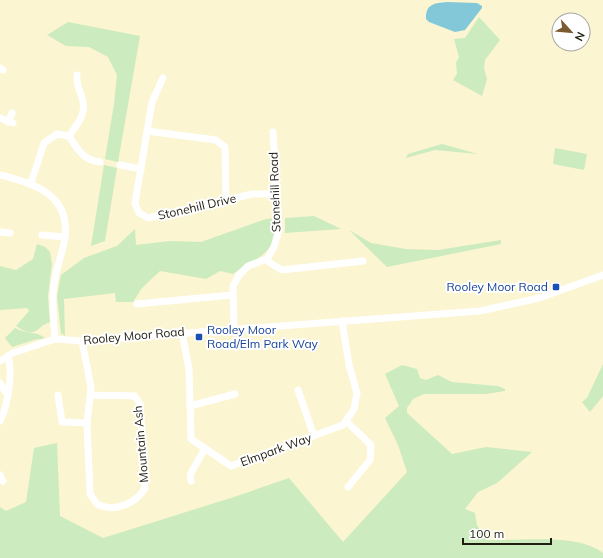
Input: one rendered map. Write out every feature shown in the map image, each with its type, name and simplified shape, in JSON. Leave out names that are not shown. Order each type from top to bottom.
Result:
[{"type":"street","points":[[69,136],[82,117],[84,102],[76,85],[76,74],[86,73]]},
{"type":"street","name":"Stonehill Drive","points":[[162,78],[152,102],[135,203],[139,213],[148,218],[252,194],[276,194]]},
{"type":"street","points":[[0,118],[10,123],[12,113]]},
{"type":"street","points":[[147,132],[216,140],[225,147],[226,200]]},
{"type":"street","name":"Stonehill Road","points":[[267,259],[274,247],[279,230],[273,132]]},
{"type":"street","points":[[31,183],[44,143],[57,134],[69,136],[83,156],[93,162],[100,162]]},
{"type":"street","points":[[120,165],[141,169]]},
{"type":"street","points":[[0,175],[31,183],[48,193],[59,205],[64,218],[65,237],[54,284],[53,302],[55,339]]},
{"type":"street","points":[[0,232],[10,233]]},
{"type":"street","points":[[42,235],[65,237]]},
{"type":"street","points":[[234,328],[232,296],[233,286],[239,275],[248,266],[267,259],[270,263],[282,270],[363,261]]},
{"type":"street","name":"Rooley Moor Road","points":[[0,361],[8,356],[55,339],[82,341],[234,328],[480,311],[539,298],[603,275]]},
{"type":"street","points":[[137,304],[232,296]]},
{"type":"street","points":[[342,321],[349,365],[357,392],[354,409],[346,421],[371,445],[370,460],[348,487]]},
{"type":"street","name":"Elmpark Way","points":[[182,332],[189,370],[191,439],[231,466],[343,425],[346,421]]},
{"type":"street","name":"Mountain Ash","points":[[82,341],[91,395],[87,423],[92,498],[94,502],[100,506],[117,508],[139,496],[144,488],[140,404],[135,396],[122,395],[111,397],[91,395]]},
{"type":"street","points":[[0,421],[6,408],[8,396],[10,366],[8,356]]},
{"type":"street","points":[[0,379],[9,377]]},
{"type":"street","points":[[0,383],[8,396]]},
{"type":"street","points":[[298,390],[314,436]]},
{"type":"street","points":[[190,406],[235,394]]},
{"type":"street","points":[[58,395],[62,422],[87,423]]},
{"type":"street","points":[[191,481],[190,475],[205,448]]},
{"type":"green space","points":[[479,17],[500,40],[485,60],[484,68],[487,79],[482,96],[453,80],[457,74],[456,63],[459,57],[454,39],[465,38]]},
{"type":"green space","points":[[68,22],[140,36],[118,162],[105,159],[117,75],[108,57],[89,47],[66,46],[47,35]]},
{"type":"green space","points":[[442,144],[478,154],[435,150],[406,158],[408,154]]},
{"type":"green space","points":[[555,148],[587,154],[584,170],[553,164]]},
{"type":"green space","points":[[104,165],[117,168],[105,241],[91,246]]},
{"type":"green space","points":[[314,216],[341,229],[285,233],[285,218]]},
{"type":"green space","points":[[276,218],[275,232],[269,249],[264,254],[233,274],[220,271],[206,279],[160,271],[142,288],[133,302],[116,302],[115,293],[64,299],[65,336],[61,333],[57,296],[61,275],[84,258],[117,246],[135,229],[136,245],[170,241],[201,242],[266,219]]},
{"type":"green space","points":[[349,230],[371,243],[406,249],[438,250],[501,240],[501,244],[387,267]]},
{"type":"green space","points":[[37,244],[45,247],[50,252],[52,264],[48,296],[50,322],[35,331],[28,332],[16,326],[29,311],[27,308],[0,310],[0,266],[16,270],[33,259]]},
{"type":"green space","points":[[15,328],[38,334],[45,338],[12,347],[5,338]]},
{"type":"green space","points":[[603,364],[603,396],[590,412],[582,402],[587,398]]},
{"type":"green space","points":[[402,365],[417,369],[420,378],[426,380],[438,375],[452,382],[498,386],[505,389],[505,391],[486,394],[424,394],[413,399],[407,408],[407,413],[452,454],[486,447],[532,452],[497,483],[478,492],[465,509],[475,513],[477,525],[487,540],[564,540],[592,547],[603,553],[603,558],[0,558],[0,507],[6,511],[26,502],[34,448],[57,443],[60,516],[103,538],[289,478],[343,542],[407,472],[398,445],[385,418],[399,406],[385,374]]},
{"type":"water","points":[[447,2],[477,3],[482,6],[482,8],[465,30],[455,32],[429,22],[426,19],[427,10],[429,7],[435,4]]},
{"type":"place","name":"Rooley Moor Road","points":[[556,287]]},
{"type":"place","name":"Rooley Moor Road/Elm Park Way","points":[[199,337]]}]
